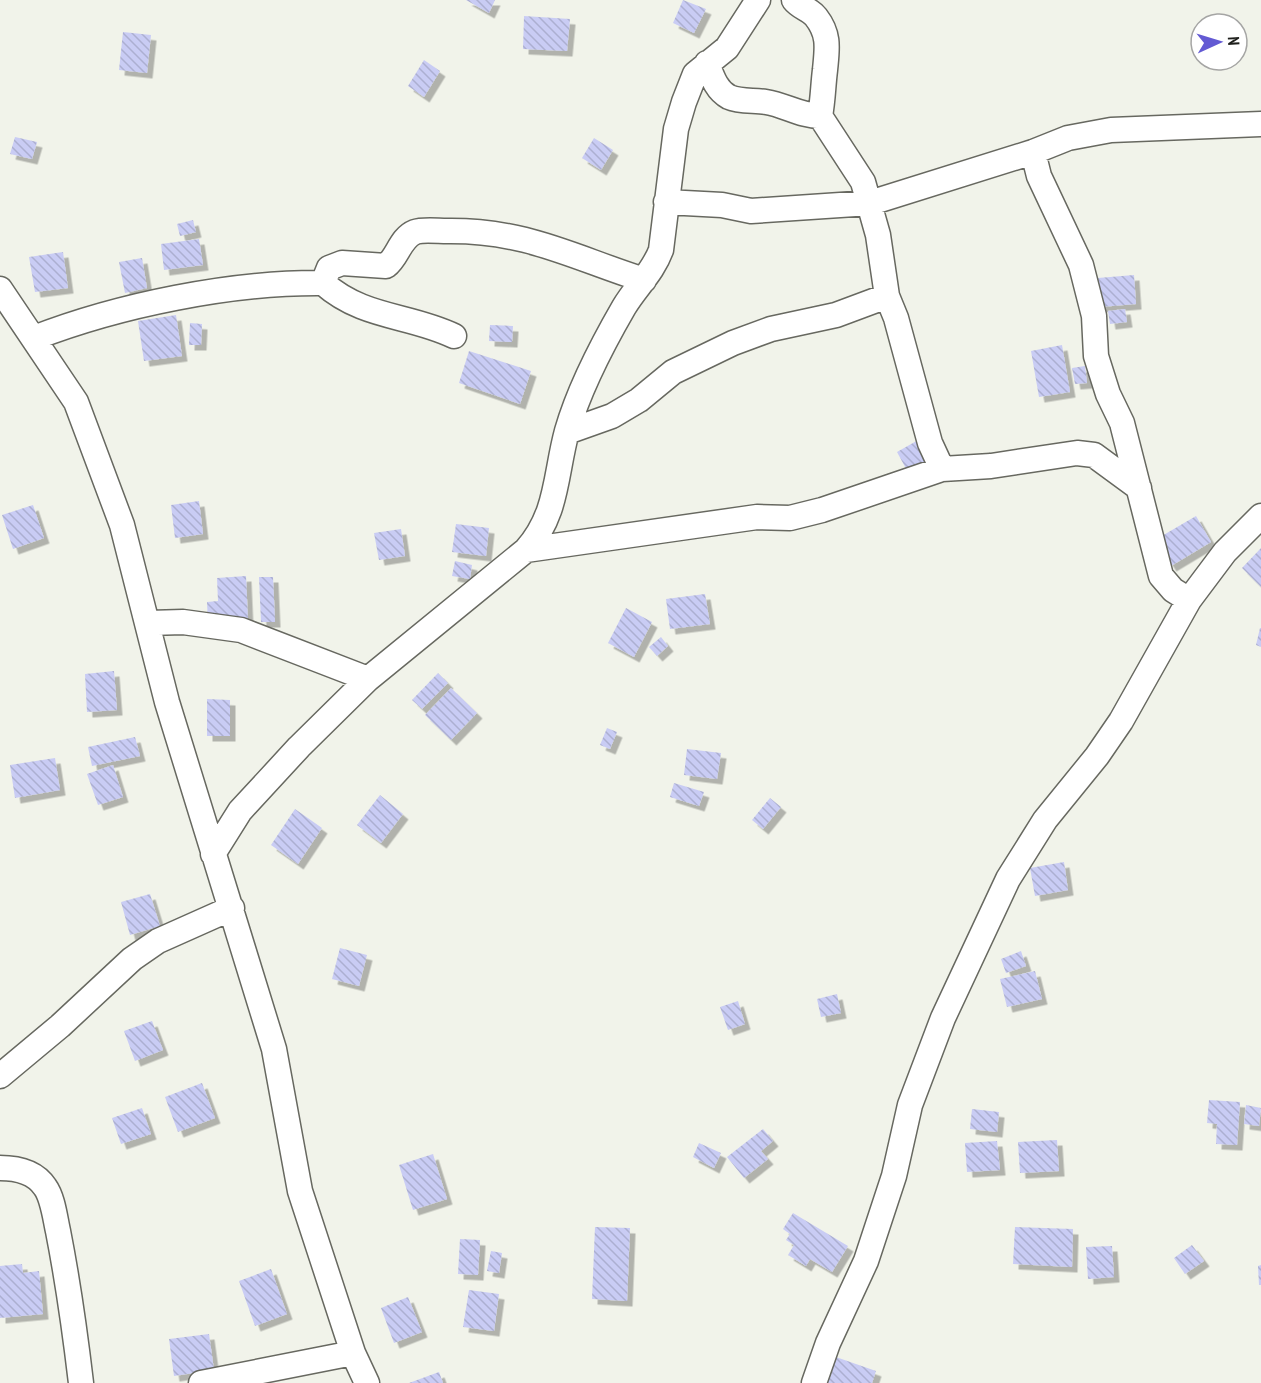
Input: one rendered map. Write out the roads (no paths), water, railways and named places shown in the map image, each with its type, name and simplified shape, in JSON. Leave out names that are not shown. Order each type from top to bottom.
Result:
[{"type":"street","points":[[213,854],[240,811],[299,747],[368,679],[526,550],[539,536],[549,517],[567,432],[585,383],[625,306],[656,264],[661,250],[676,129],[695,74],[728,48],[758,0]]},
{"type":"street","points":[[794,0],[798,6],[814,14],[826,31],[828,51],[826,90],[820,116],[863,183],[870,203],[887,296],[896,318],[930,442],[942,469]]},
{"type":"street","points":[[707,63],[715,84],[728,97],[766,102],[792,108],[807,116],[820,116]]},
{"type":"street","points":[[666,202],[722,205],[751,211],[870,203],[1033,152],[1068,138],[1111,130],[1261,124]]},
{"type":"street","points":[[1033,152],[1039,177],[1082,265],[1094,316],[1096,356],[1108,394],[1122,423],[1161,576],[1173,590],[1189,600]]},
{"type":"street","points":[[323,282],[328,268],[342,263],[386,267],[394,260],[404,240],[416,232],[472,231],[528,238],[644,280]]},
{"type":"street","points":[[34,338],[80,320],[173,300],[292,282],[323,282],[340,297],[365,309],[400,320],[435,327],[454,336]]},
{"type":"street","points":[[0,289],[76,402],[122,525],[149,623],[167,702],[274,1049],[300,1191],[353,1353],[367,1383]]},
{"type":"street","points":[[567,432],[612,416],[639,400],[673,372],[733,343],[771,329],[836,315],[887,296]]},
{"type":"street","points":[[526,550],[757,517],[790,518],[822,510],[942,469],[992,466],[1077,453],[1094,455],[1138,488]]},
{"type":"street","points":[[814,1383],[828,1343],[866,1260],[894,1176],[910,1105],[943,1018],[991,912],[1025,850],[1121,721],[1189,600],[1225,552],[1261,516]]},
{"type":"street","points":[[149,623],[183,622],[241,630],[368,679]]},
{"type":"street","points":[[0,1076],[60,1026],[132,959],[158,941],[232,908]]},
{"type":"street","points":[[0,1168],[15,1168],[32,1174],[46,1187],[54,1212],[70,1290],[81,1383]]},
{"type":"street","points":[[201,1383],[353,1353]]}]
